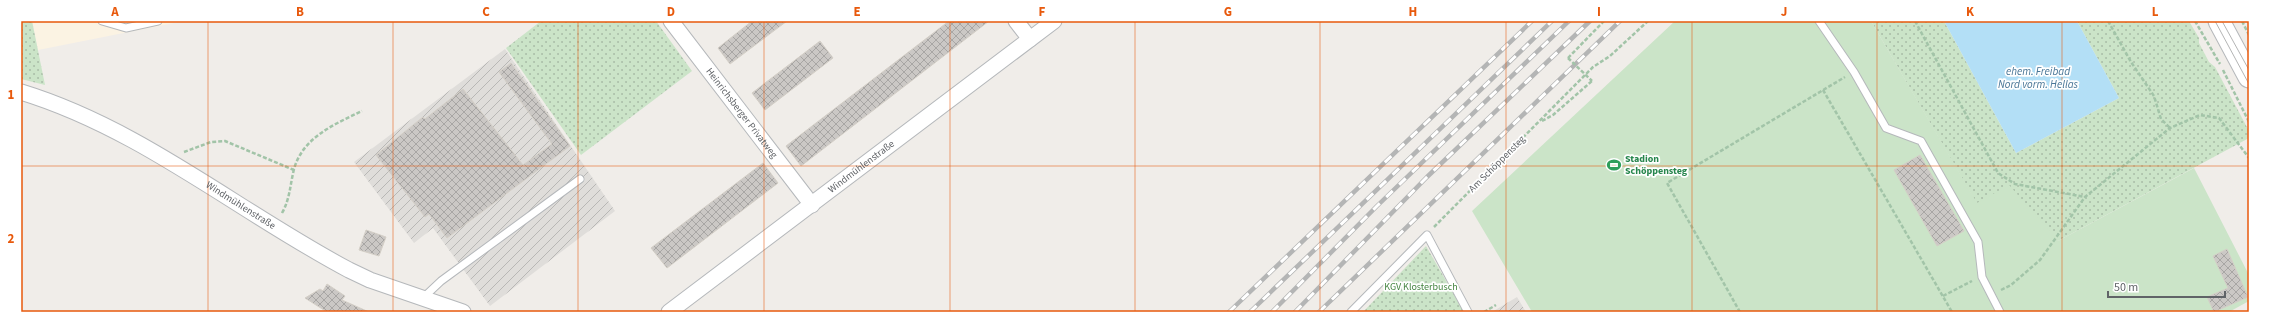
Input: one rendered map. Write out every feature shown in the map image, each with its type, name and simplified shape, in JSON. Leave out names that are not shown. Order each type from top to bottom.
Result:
[{"type":"main road","points":[[2219,21],[2249,77]]},
{"type":"street","name":"Heinrichsberger Privatweg","points":[[671,21],[812,205]]},
{"type":"street","points":[[1016,21],[1030,39]]},
{"type":"street","name":"Windmühlenstraße","points":[[669,312],[1054,21]]},
{"type":"street","name":"Windmühlenstraße","points":[[21,92],[70,109],[103,124],[360,276],[464,312]]},
{"type":"lane","points":[[102,21],[126,28],[158,21]]},
{"type":"lane","points":[[1819,21],[1854,72],[1886,128],[1921,141],[1978,242],[1982,277],[2000,312]]},
{"type":"lane","points":[[423,298],[441,281],[580,179]]},
{"type":"lane","points":[[1351,312],[1427,235],[1468,312]]},
{"type":"path","points":[[1540,122],[1553,115],[1592,81],[1568,58],[1604,21]]},
{"type":"path","name":"Am Schöppensteg","points":[[1427,235],[1593,67],[1610,56],[1648,21]]},
{"type":"path","points":[[1915,21],[1998,173],[2015,184],[2085,196]]},
{"type":"path","points":[[2108,21],[2131,62],[2154,96],[2160,119],[2170,128]]},
{"type":"path","points":[[2195,21],[2249,122]]},
{"type":"path","points":[[2242,21],[2249,35]]},
{"type":"path","points":[[1740,312],[1667,183],[1854,72]]},
{"type":"path","points":[[1822,90],[1952,312]]},
{"type":"path","points":[[274,225],[287,203],[294,170],[300,154],[313,139],[335,124],[362,111]]},
{"type":"path","points":[[1991,295],[2011,285],[2040,260],[2085,196],[2170,128],[2200,115],[2219,118],[2249,158]]},
{"type":"path","points":[[166,160],[211,142],[225,141],[294,170]]},
{"type":"path","points":[[1943,296],[1982,277]]},
{"type":"path","points":[[1484,312],[1496,305]]},
{"type":"shaded area","points":[[32,21],[184,21],[38,50]]},
{"type":"shaded area","points":[[505,49],[615,211],[490,306],[433,228],[414,243],[354,162]]},
{"type":"shaded area","points":[[1517,297],[1526,312],[1492,312]]},
{"type":"green space","points":[[21,21],[32,21],[45,85],[21,79]]},
{"type":"green space","points":[[541,21],[656,21],[692,71],[581,155],[506,48]]},
{"type":"green space","points":[[1675,21],[1871,21],[1977,203],[2009,185],[2058,241],[2194,168],[2249,275],[2249,301],[2229,312],[1532,312],[1472,211]]},
{"type":"green space","points":[[1871,21],[1944,21],[2016,153],[2119,98],[2077,21],[2189,21],[2199,38],[2199,43],[2209,62],[2215,67],[2249,131],[2249,138],[2058,241],[1977,204]]},
{"type":"green space","name":"KGV Klosterbusch","points":[[1426,246],[1464,312],[1363,312]]},
{"type":"water","name":"ehem. Freibad Nord vorm. Hellas","points":[[1944,21],[2077,21],[2119,98],[2016,153]]},
{"type":"building","points":[[752,21],[787,21],[730,64],[718,48]]},
{"type":"building","points":[[949,21],[989,21],[801,166],[786,146]]},
{"type":"building","points":[[820,41],[833,58],[765,110],[752,93]]},
{"type":"building","points":[[511,63],[570,146],[447,238],[429,214],[425,217],[376,155],[423,117],[425,119],[463,89],[523,165],[552,144],[499,72]]},
{"type":"building","points":[[1920,155],[1964,231],[1937,246],[1894,170]]},
{"type":"building","points":[[763,163],[778,183],[667,268],[651,248]]},
{"type":"building","points":[[366,230],[386,237],[379,256],[359,250]]},
{"type":"building","points":[[2227,249],[2248,297],[2214,312],[2207,297],[2228,288],[2213,256]]},
{"type":"building","points":[[327,284],[345,296],[342,300],[369,312],[327,312],[305,298],[320,289],[323,291]]},
{"type":"tram line","points":[[2215,21],[2249,84]]},
{"type":"tram line","points":[[2222,21],[2249,70]]},
{"type":"railway","points":[[1229,312],[1532,21]]},
{"type":"railway","points":[[1250,312],[1552,21]]},
{"type":"railway","points":[[1272,312],[1377,206],[1569,21]]},
{"type":"railway","points":[[1295,312],[1427,177],[1590,21]]},
{"type":"railway","points":[[1319,312],[1620,21]]},
{"type":"place","name":"Stadion Schöppensteg","points":[[1614,165]]}]
